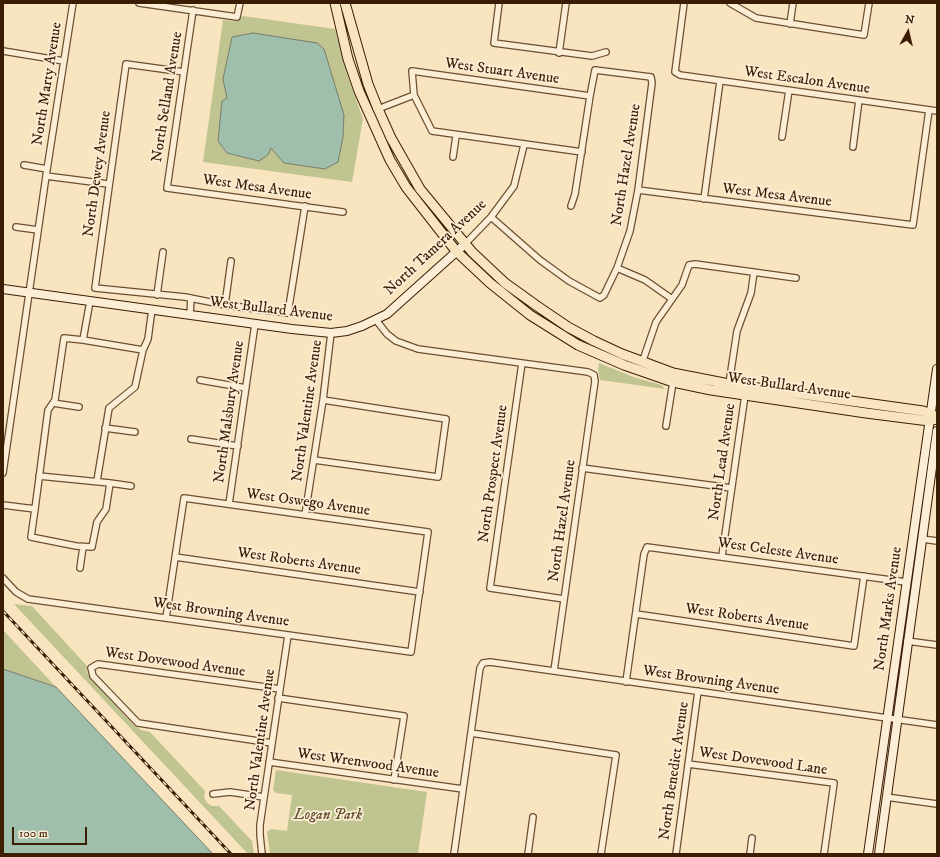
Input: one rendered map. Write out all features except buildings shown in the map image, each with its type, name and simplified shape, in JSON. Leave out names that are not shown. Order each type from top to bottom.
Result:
[{"type":"main road","points":[[335,3],[348,59],[359,91],[390,160],[420,206],[456,251],[490,284],[549,328],[578,344],[640,367]]},
{"type":"main road","points":[[345,3],[368,84],[378,109],[391,138],[420,189],[465,244],[505,283],[553,317],[640,367]]},
{"type":"main road","name":"North Tamera Avenue","points":[[376,320],[386,314],[465,244]]},
{"type":"main road","name":"West Bullard Avenue","points":[[3,289],[331,333],[347,331],[376,320]]},
{"type":"main road","name":"West Bullard Avenue","points":[[640,367],[729,384],[843,400],[933,418]]},
{"type":"main road","name":"West Bullard Avenue","points":[[640,367],[674,382],[745,395],[933,418]]},
{"type":"main road","name":"North Marks Avenue","points":[[868,854],[906,582],[933,418],[937,369]]},
{"type":"main road","points":[[674,382],[680,380],[690,381],[696,378]]},
{"type":"main road","points":[[830,405],[841,405],[843,400]]},
{"type":"main road","name":"North Marks Avenue","points":[[879,854],[896,719],[937,431]]},
{"type":"main road","points":[[915,523],[918,531],[917,543],[922,544]]},
{"type":"main road","points":[[906,582],[910,590],[907,610],[910,617]]},
{"type":"street","name":"North Marty Avenue","points":[[3,474],[47,169],[73,3]]},
{"type":"street","points":[[139,3],[238,17],[240,3]]},
{"type":"street","points":[[499,3],[494,43],[560,53],[592,56],[606,52]]},
{"type":"street","points":[[560,53],[566,3]]},
{"type":"street","name":"West Escalon Avenue","points":[[684,3],[675,72],[684,76],[937,111]]},
{"type":"street","points":[[730,3],[756,18],[864,35],[869,3]]},
{"type":"street","points":[[790,24],[793,3]]},
{"type":"street","name":"North Selland Avenue","points":[[167,188],[194,10]]},
{"type":"street","points":[[3,51],[64,61]]},
{"type":"street","name":"North Dewey Avenue","points":[[95,288],[108,184],[126,64],[184,72]]},
{"type":"street","name":"North Hazel Avenue","points":[[491,217],[540,260],[569,281],[600,298],[604,295],[618,268],[630,231],[638,190],[652,82],[651,77],[596,70],[590,96]]},
{"type":"street","name":"West Stuart Avenue","points":[[414,95],[412,71],[590,96]]},
{"type":"street","points":[[704,199],[720,81]]},
{"type":"street","points":[[782,137],[789,90]]},
{"type":"street","points":[[378,109],[414,95],[432,130],[456,136],[582,152]]},
{"type":"street","points":[[571,206],[575,194],[590,96]]},
{"type":"street","points":[[853,147],[859,100]]},
{"type":"street","name":"West Mesa Avenue","points":[[638,190],[913,225],[929,110]]},
{"type":"street","points":[[453,157],[456,136]]},
{"type":"street","name":"North Tamera Avenue","points":[[465,244],[491,217],[514,186],[524,145]]},
{"type":"street","name":"North Marty Avenue","points":[[24,165],[47,169]]},
{"type":"street","points":[[46,176],[108,184]]},
{"type":"street","name":"West Mesa Avenue","points":[[167,188],[343,212]]},
{"type":"street","name":"West Bullard Avenue","points":[[95,288],[191,298],[225,305],[288,314],[305,206]]},
{"type":"street","points":[[16,227],[38,230]]},
{"type":"street","points":[[157,295],[163,252]]},
{"type":"street","points":[[225,305],[231,261]]},
{"type":"street","points":[[640,367],[656,322],[682,285],[689,265],[695,264],[796,278]]},
{"type":"street","points":[[618,268],[645,280],[672,299]]},
{"type":"street","name":"North Lead Avenue","points":[[729,384],[737,331],[751,293],[754,272]]},
{"type":"street","points":[[190,314],[191,298]]},
{"type":"street","points":[[83,340],[90,301]]},
{"type":"street","points":[[97,481],[104,428],[109,408],[135,387],[143,350],[148,339],[152,309]]},
{"type":"street","points":[[376,320],[387,334],[406,346],[418,349],[522,363]]},
{"type":"street","name":"North Malsbury Avenue","points":[[229,504],[255,324]]},
{"type":"street","name":"North Valentine Avenue","points":[[305,515],[323,400],[331,333]]},
{"type":"street","points":[[110,483],[106,509],[97,522],[92,547],[83,547],[32,537],[48,410],[55,400],[64,338],[143,350]]},
{"type":"street","name":"North Hazel Avenue","points":[[522,363],[588,372],[594,375],[595,381],[554,671]]},
{"type":"street","name":"North Prospect Avenue","points":[[522,363],[490,588],[564,598]]},
{"type":"street","points":[[200,380],[246,388]]},
{"type":"street","points":[[666,426],[674,382]]},
{"type":"street","name":"North Lead Avenue","points":[[722,556],[745,395]]},
{"type":"street","points":[[314,460],[438,477],[446,419],[323,400]]},
{"type":"street","points":[[53,403],[79,407]]},
{"type":"street","points":[[104,428],[135,432]]},
{"type":"street","points":[[191,439],[238,446]]},
{"type":"street","points":[[582,468],[731,488]]},
{"type":"street","points":[[39,476],[97,481],[131,486]]},
{"type":"street","name":"West Oswego Avenue","points":[[175,557],[184,498],[428,532],[420,592]]},
{"type":"street","points":[[3,505],[35,509]]},
{"type":"street","points":[[922,544],[937,542]]},
{"type":"street","points":[[80,568],[83,547]]},
{"type":"street","name":"West Celeste Avenue","points":[[636,614],[644,554],[647,547],[906,582]]},
{"type":"street","points":[[166,618],[175,557]]},
{"type":"street","name":"West Roberts Avenue","points":[[175,557],[420,592]]},
{"type":"street","name":"West Roberts Avenue","points":[[636,614],[854,646],[864,576]]},
{"type":"street","name":"West Browning Avenue","points":[[3,578],[16,592],[28,599],[411,652],[420,592]]},
{"type":"street","points":[[626,682],[636,614]]},
{"type":"street","name":"North Valentine Avenue","points":[[261,851],[260,830],[264,797],[288,635]]},
{"type":"street","points":[[907,641],[937,645]]},
{"type":"street","name":"West Browning Avenue","points":[[471,733],[480,668],[483,663],[490,662],[937,724]]},
{"type":"street","name":"West Dovewood Avenue","points":[[272,743],[138,723],[93,676],[91,668],[98,664],[280,689]]},
{"type":"street","name":"North Benedict Avenue","points":[[676,854],[698,691]]},
{"type":"street","points":[[278,698],[404,716],[394,780]]},
{"type":"street","points":[[454,854],[471,733],[616,755],[601,854]]},
{"type":"street","name":"West Wrenwood Avenue","points":[[269,762],[463,790]]},
{"type":"street","name":"West Dovewood Lane","points":[[688,764],[834,784],[824,854]]},
{"type":"street","points":[[213,794],[230,792],[264,797]]},
{"type":"street","points":[[886,797],[937,804]]},
{"type":"street","points":[[528,854],[534,817]]},
{"type":"street","points":[[750,854],[752,838]]},
{"type":"green space","points":[[243,16],[335,29],[347,74],[363,119],[352,182],[203,162],[223,20],[236,21]]},
{"type":"green space","points":[[599,363],[636,378],[662,385],[665,389],[600,380],[598,370]]},
{"type":"green space","points":[[14,604],[32,606],[87,666],[87,672],[90,678],[134,725],[141,730],[150,732],[205,791],[204,797],[207,803],[212,806],[219,806],[252,841],[254,854],[248,854]]},
{"type":"green space","points":[[3,630],[56,687],[3,669]]},
{"type":"green space","name":"Logan Park","points":[[276,770],[427,792],[418,854],[270,854],[267,832],[271,829],[287,831],[292,795],[276,793],[273,790]]},
{"type":"shaded area","points":[[253,33],[317,43],[324,49],[344,115],[343,137],[338,162],[325,169],[284,163],[271,148],[268,155],[259,161],[227,153],[218,141],[222,101],[227,98],[223,79],[232,37]]},
{"type":"shaded area","points":[[3,669],[56,687],[213,854],[3,854]]},
{"type":"railway","points":[[3,611],[231,854]]}]
